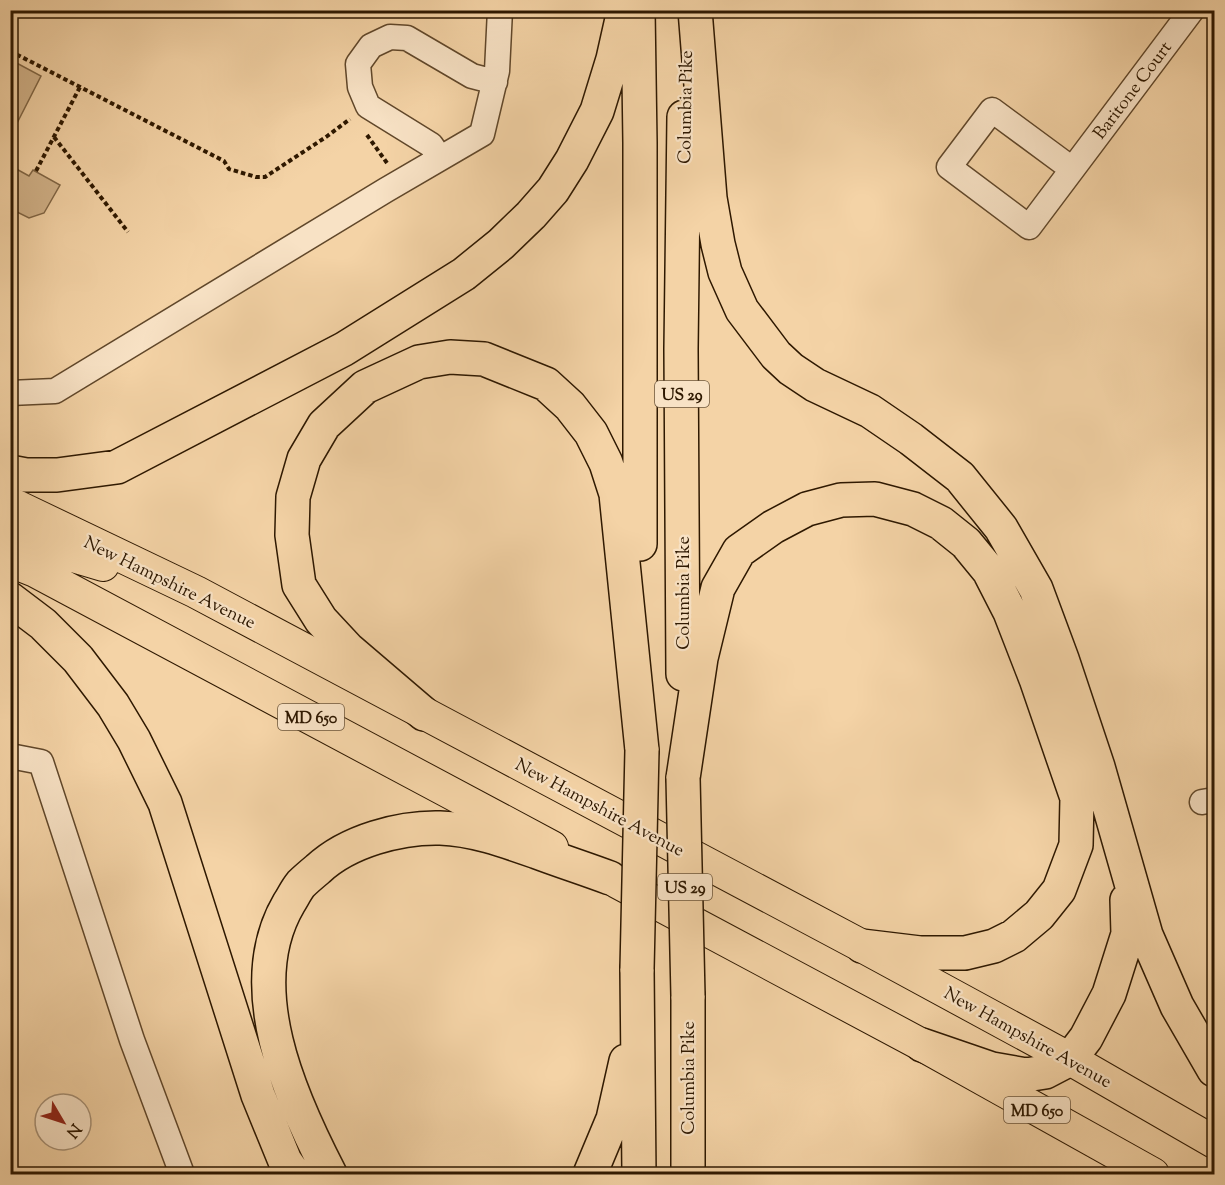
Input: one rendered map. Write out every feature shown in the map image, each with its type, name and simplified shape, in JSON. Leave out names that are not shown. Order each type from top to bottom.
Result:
[{"type":"highway","points":[[10,472],[26,475],[57,475],[117,467],[344,349],[464,274],[501,244],[531,215],[553,190],[572,160],[597,111],[613,59],[624,10]]},
{"type":"highway","name":"US 29","points":[[638,10],[642,750],[637,969],[639,1174]]},
{"type":"highway","name":"Columbia Pike","points":[[686,10],[681,349],[688,1174]]},
{"type":"highway","points":[[695,10],[710,198],[725,272],[742,310],[761,337],[791,369],[815,385],[870,411],[911,439],[960,477],[1001,528],[1036,589],[1062,659],[1098,766],[1146,935],[1177,1006],[1215,1070]]},
{"type":"highway","points":[[424,714],[348,649],[321,620],[299,585],[292,535],[293,497],[304,459],[324,425],[365,387],[419,362],[450,357],[484,359],[546,384],[570,406],[591,433],[606,463],[616,494],[642,750]]},
{"type":"highway","points":[[683,778],[700,658],[718,588],[739,551],[773,527],[807,509],[841,500],[875,499],[913,509],[941,523],[966,543],[989,571],[1010,612],[1036,679],[1077,798],[1076,844],[1059,890],[1039,915],[1014,936],[994,946],[965,953],[920,953],[862,946]]},
{"type":"highway","points":[[10,600],[43,624],[78,659],[112,705],[134,740],[165,803],[258,1095],[285,1161],[294,1174]]},
{"type":"highway","points":[[330,1174],[309,1133],[282,1064],[273,1024],[268,981],[271,947],[281,918],[300,885],[325,862],[350,847],[380,836],[408,830],[441,828],[473,832],[512,843],[610,878]]},
{"type":"highway","points":[[922,1045],[992,1069],[1026,1074],[1045,1072],[1070,1059],[1086,1038],[1110,994],[1128,934],[1126,868]]},
{"type":"highway","points":[[590,1174],[613,1119],[638,1010]]},
{"type":"main road","name":"New Hampshire Avenue","points":[[10,503],[196,592],[862,946],[1070,1059],[1215,1142]]},
{"type":"main road","points":[[10,534],[36,545],[196,592]]},
{"type":"main road","name":"MD 650","points":[[10,561],[56,582],[922,1045],[1153,1174]]},
{"type":"street","points":[[10,393],[55,391],[482,134],[497,71],[500,10]]},
{"type":"street","name":"Baritone Court","points":[[1072,169],[992,110],[949,167],[1029,227],[1192,10]]},
{"type":"street","points":[[440,158],[431,145],[368,106],[360,87],[358,64],[371,46],[390,37],[407,38],[472,75],[495,82]]},
{"type":"street","points":[[10,756],[41,762],[132,1040],[183,1174]]},
{"type":"path","points":[[10,51],[224,161],[229,169],[256,177],[265,177],[354,116]]},
{"type":"path","points":[[36,171],[80,87]]},
{"type":"path","points":[[54,137],[128,232]]},
{"type":"shaded area","points":[[10,60],[41,76],[11,135]]},
{"type":"shaded area","points":[[11,166],[29,176],[33,170],[60,185],[44,213],[29,218],[11,209]]}]
